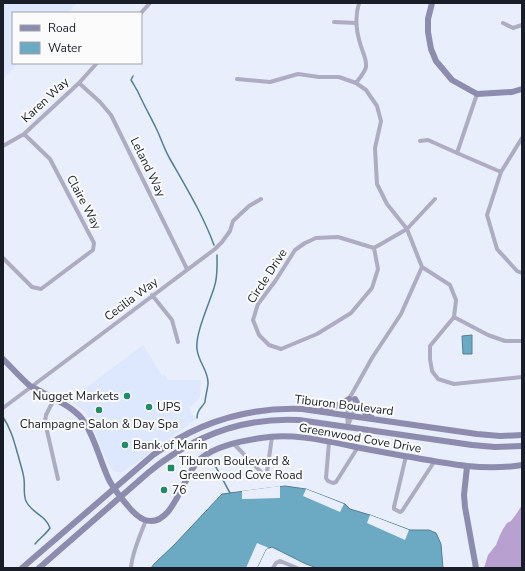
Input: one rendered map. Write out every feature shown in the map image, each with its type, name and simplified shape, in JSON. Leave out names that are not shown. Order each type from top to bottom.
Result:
[{"type":"main road","points":[[432,3],[428,19],[428,32],[431,49],[436,60],[452,80],[477,94],[512,92],[522,89]]},
{"type":"main road","points":[[3,359],[31,387],[76,412],[86,424],[107,475],[114,488],[137,515],[146,520]]},
{"type":"main road","points":[[319,411],[336,407],[352,397],[363,411],[373,419]]},
{"type":"main road","name":"Tiburon Boulevard","points":[[22,568],[162,448],[192,431],[237,415],[266,410],[294,409],[319,411],[483,435],[522,436]]},
{"type":"main road","name":"Tiburon Boulevard","points":[[39,568],[158,464],[177,451],[203,437],[230,428],[259,422],[287,420],[348,427],[477,446],[522,446]]},
{"type":"main road","name":"Greenwood Cove Drive","points":[[146,520],[157,520],[168,513],[194,465],[199,460],[211,452],[251,440],[272,437],[301,438],[467,467],[489,468],[522,465]]},
{"type":"main road","points":[[467,467],[464,495],[465,508],[476,568]]},
{"type":"street","points":[[142,12],[150,3]]},
{"type":"street","points":[[356,83],[366,68],[365,56],[356,23],[359,3]]},
{"type":"street","points":[[334,22],[356,23]]},
{"type":"street","points":[[503,23],[513,28],[522,25]]},
{"type":"street","name":"Karen Way","points":[[3,146],[24,134],[96,64]]},
{"type":"street","points":[[237,79],[270,82],[298,74],[319,77],[340,77],[356,83],[366,90],[377,106],[381,122],[375,148],[377,184],[387,204],[407,229],[422,267],[450,285],[456,300],[454,317],[430,346],[432,371],[438,379],[454,384],[522,377]]},
{"type":"street","name":"Leland Way","points":[[78,83],[100,102],[111,115],[188,269]]},
{"type":"street","points":[[457,153],[477,94]]},
{"type":"street","name":"Claire Way","points":[[3,258],[32,287],[41,288],[93,250],[94,243],[50,159],[24,134]]},
{"type":"street","points":[[522,138],[501,172],[487,215],[497,249],[517,271],[522,273]]},
{"type":"street","points":[[420,141],[428,140],[501,172]]},
{"type":"street","name":"Cecilia Way","points":[[3,408],[222,242],[230,231],[233,221],[249,206],[261,199]]},
{"type":"street","points":[[374,248],[407,229],[435,199]]},
{"type":"street","name":"Circle Drive","points":[[338,237],[374,248],[378,269],[372,288],[351,313],[316,334],[281,349],[269,345],[259,335],[253,320],[258,304],[276,280],[295,250],[316,238],[338,237]]},
{"type":"street","points":[[348,427],[352,397],[359,380],[401,314],[422,267]]},
{"type":"street","points":[[152,295],[172,320],[178,342]]},
{"type":"street","points":[[454,317],[488,336],[504,341],[522,341]]},
{"type":"street","points":[[54,399],[46,415],[45,422],[58,479]]},
{"type":"street","points":[[234,444],[265,475],[267,472],[272,437]]},
{"type":"street","points":[[329,442],[326,478],[327,481],[333,483],[336,482],[358,447]]},
{"type":"street","points":[[406,456],[394,507],[394,509],[400,512],[434,462]]},
{"type":"street","points":[[131,568],[138,541],[146,520]]},
{"type":"street","points":[[274,568],[276,563],[280,561],[298,568]]},
{"type":"shaded area","points":[[3,3],[77,3],[68,12],[12,12],[12,64],[17,64],[3,79]]},
{"type":"shaded area","points":[[143,345],[162,376],[164,374],[168,380],[201,380],[200,397],[189,409],[196,419],[122,472],[114,471],[109,466],[87,414],[70,400]]},
{"type":"shaded area","points":[[522,505],[522,568],[484,568],[488,555],[496,545],[503,529],[507,523],[511,521]]},
{"type":"water","points":[[472,335],[472,354],[463,354],[462,336]]},
{"type":"water","points":[[285,486],[306,489],[345,504],[350,509],[410,530],[429,530],[436,533],[441,544],[443,568],[317,568],[272,547],[266,549],[257,568],[151,568],[222,494]]},
{"type":"pier","points":[[280,486],[280,498],[242,499],[242,491]]},
{"type":"pier","points":[[306,489],[344,504],[340,512],[303,496]]},
{"type":"pier","points":[[370,515],[409,530],[405,540],[367,523]]},
{"type":"pier","points":[[257,543],[269,548],[266,549],[257,568],[246,568]]},
{"type":"waterway","points":[[133,76],[131,80],[168,155],[199,212],[214,245]]},
{"type":"waterway","points":[[197,418],[197,415],[205,402],[208,384],[207,375],[199,358],[197,343],[200,327],[216,280],[217,255]]},
{"type":"waterway","points":[[3,417],[12,435],[21,467],[24,479],[26,501],[28,505],[45,520],[50,528],[35,544]]},
{"type":"waterway","points":[[213,463],[230,493]]},
{"type":"place","name":"Nugget Markets","points":[[127,396]]},
{"type":"place","name":"UPS","points":[[149,407]]},
{"type":"place","name":"Champagne Salon & Day Spa","points":[[99,410]]},
{"type":"place","name":"Bank of Marin","points":[[125,445]]},
{"type":"place","name":"Tiburon Boulevard & Greenwood Cove Road","points":[[171,468]]},
{"type":"place","name":"76","points":[[164,490]]}]
